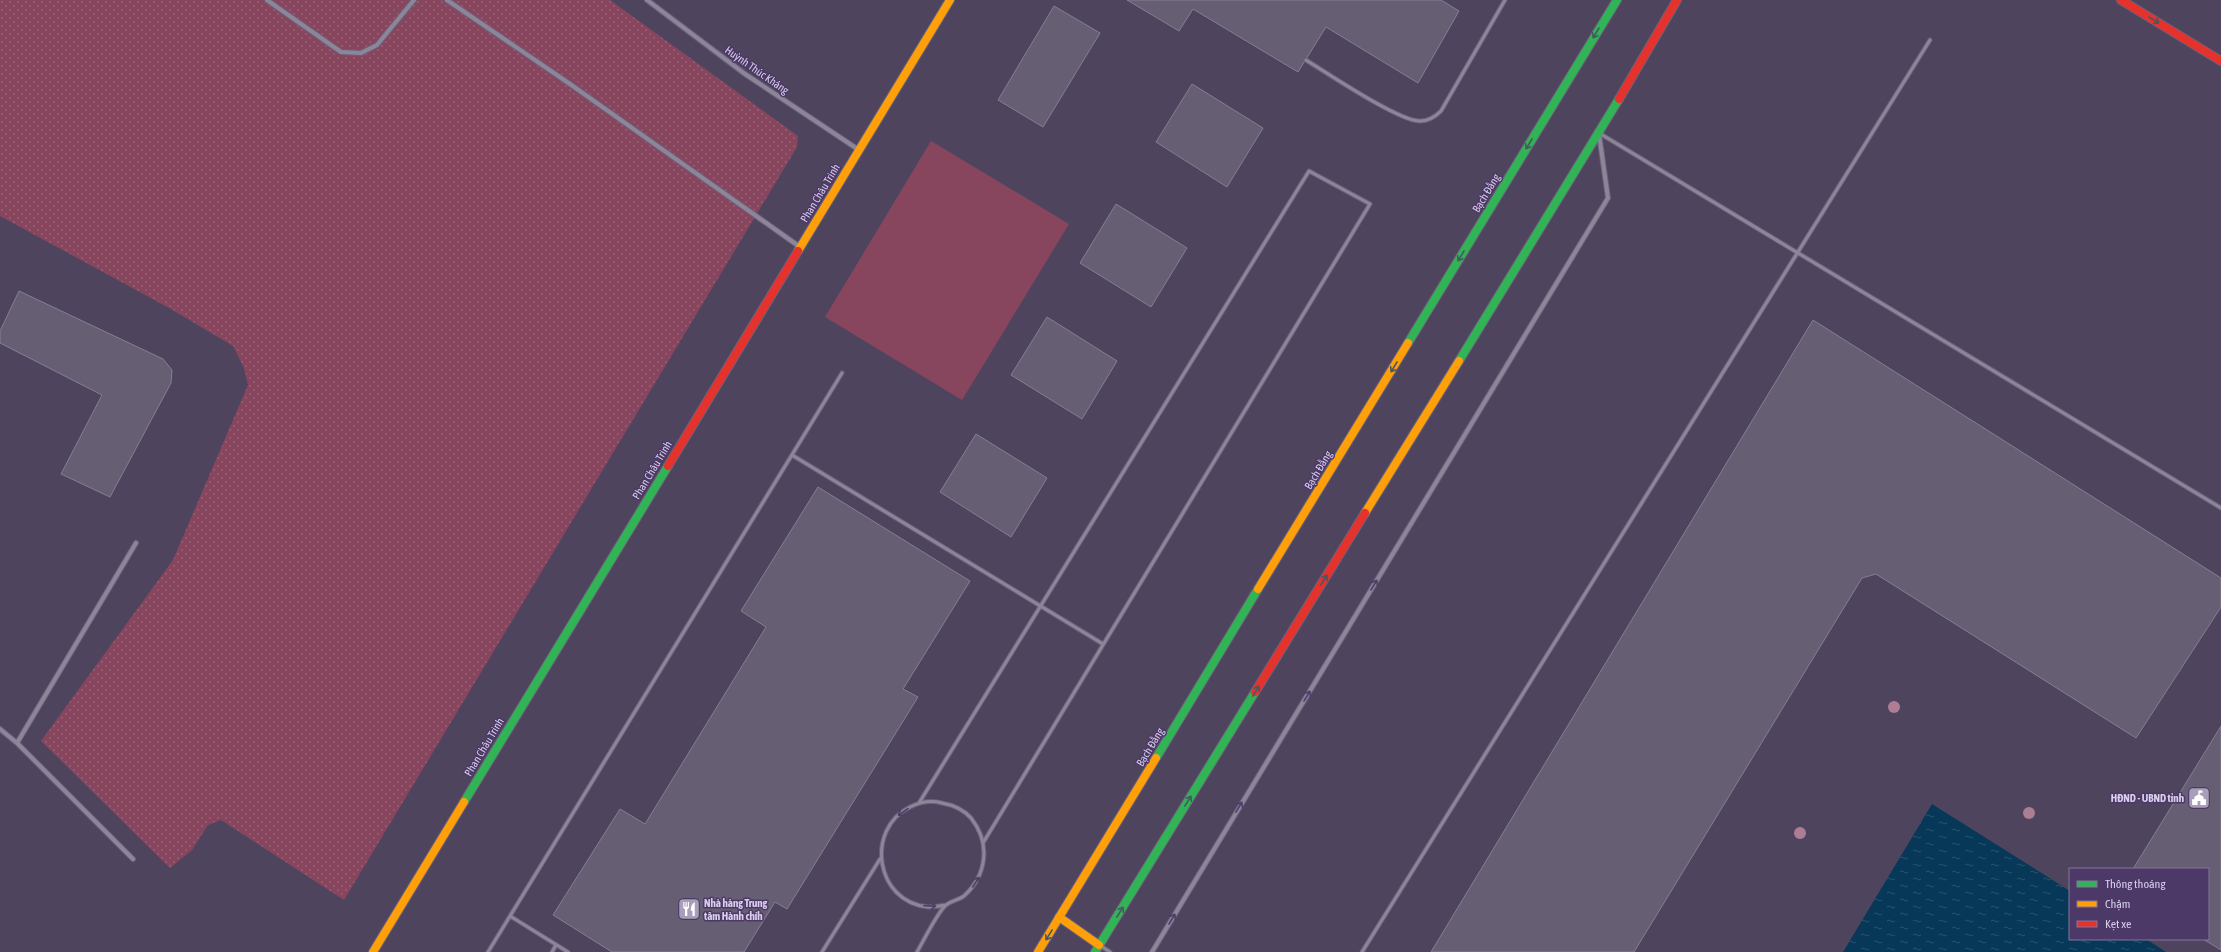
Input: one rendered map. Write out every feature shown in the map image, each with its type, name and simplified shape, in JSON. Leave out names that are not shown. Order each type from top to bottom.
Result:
[{"type":"street","points":[[267,0],[341,52],[361,53],[377,45],[414,0]]},
{"type":"street","points":[[447,0],[570,84],[800,247]]},
{"type":"street","name":"Huỳnh Thúc Kháng","points":[[647,0],[745,74],[860,150]]},
{"type":"street","name":"Phan Châu Trinh","points":[[373,952],[950,0]]},
{"type":"street","name":"Bạch Đằng","points":[[1038,952],[1617,0]]},
{"type":"street","points":[[1059,917],[1097,949],[1599,134],[1677,0]]},
{"type":"street","points":[[2121,0],[2221,61]]},
{"type":"street","points":[[1152,952],[1608,198],[1599,134]]},
{"type":"street","points":[[17,743],[136,543]]},
{"type":"street","points":[[0,729],[17,743],[133,859]]},
{"type":"lane","points":[[1306,60],[1397,114],[1419,121],[1434,118],[1441,110],[1505,0]]},
{"type":"lane","points":[[1362,952],[1930,40]]},
{"type":"lane","points":[[1599,134],[2221,508]]},
{"type":"lane","points":[[919,803],[1309,171],[1370,204],[983,843]]},
{"type":"lane","points":[[488,952],[842,373]]},
{"type":"lane","points":[[792,455],[1103,644]]},
{"type":"lane","points":[[937,801],[955,806],[970,817],[980,832],[983,843],[985,850],[983,868],[976,884],[962,897],[946,905],[927,906],[910,902],[895,891],[885,876],[880,858],[882,840],[890,824],[902,811],[919,803],[937,801]]},
{"type":"lane","points":[[822,952],[880,858]]},
{"type":"lane","points":[[917,952],[946,905]]},
{"type":"lane","points":[[510,916],[568,952]]},
{"type":"lane","points":[[552,952],[556,945]]},
{"type":"lane","points":[[1097,949],[1110,952]]},
{"type":"shaded area","points":[[0,0],[610,0],[798,136],[797,147],[344,900],[221,820],[208,825],[192,850],[170,868],[41,741],[173,560],[248,385],[244,368],[233,346],[171,309],[0,216]]},
{"type":"shaded area","points":[[931,141],[1069,224],[962,400],[825,317]]},
{"type":"water","points":[[1932,804],[2069,890],[2069,940],[2148,940],[2166,952],[1843,952]]},
{"type":"building","points":[[1127,0],[1441,0],[1459,11],[1418,83],[1326,27],[1298,72],[1193,9],[1179,31]]},
{"type":"building","points":[[1054,6],[1100,33],[1043,127],[998,100]]},
{"type":"building","points":[[1192,84],[1263,128],[1227,187],[1156,142]]},
{"type":"building","points":[[1116,204],[1187,248],[1151,307],[1080,263]]},
{"type":"building","points":[[19,291],[163,359],[172,370],[171,383],[110,497],[61,474],[102,395],[0,343],[0,331]]},
{"type":"building","points":[[1047,317],[1117,361],[1082,419],[1011,375]]},
{"type":"building","points":[[1813,320],[2221,578],[2221,607],[2136,738],[1876,574],[1862,578],[1634,952],[1431,952]]},
{"type":"building","points":[[976,434],[1047,478],[1011,537],[940,492]]},
{"type":"building","points":[[818,487],[970,581],[903,689],[918,697],[787,909],[775,902],[744,952],[612,952],[553,915],[620,809],[645,824],[766,627],[741,611]]},
{"type":"building","name":"HĐND - UBND tỉnh","points":[[2221,726],[2221,950],[2205,940],[2209,940],[2209,868],[2134,868]]},
{"type":"traffic: fast","points":[[1408,343],[1617,0]]},
{"type":"traffic: fast","points":[[1459,361],[1619,99]]},
{"type":"traffic: fast","points":[[464,802],[668,466]]},
{"type":"traffic: fast","points":[[1156,758],[1258,589]]},
{"type":"traffic: fast","points":[[1095,952],[1255,692]]},
{"type":"traffic: slow","points":[[798,251],[950,0]]},
{"type":"traffic: slow","points":[[1258,589],[1408,343]]},
{"type":"traffic: slow","points":[[1365,513],[1459,361]]},
{"type":"traffic: slow","points":[[1038,952],[1156,758]]},
{"type":"traffic: slow","points":[[373,952],[464,802]]},
{"type":"traffic: slow","points":[[1059,917],[1099,945]]},
{"type":"traffic: jam","points":[[1619,99],[1677,0]]},
{"type":"traffic: jam","points":[[2121,0],[2221,61]]},
{"type":"traffic: jam","points":[[668,466],[798,251]]},
{"type":"traffic: jam","points":[[1255,692],[1365,513]]},
{"type":"place","name":"HĐND - UBND tỉnh","points":[[2199,798]]},
{"type":"place","name":"Nhà hàng Trung tâm Hành chíh","points":[[689,909]]}]
